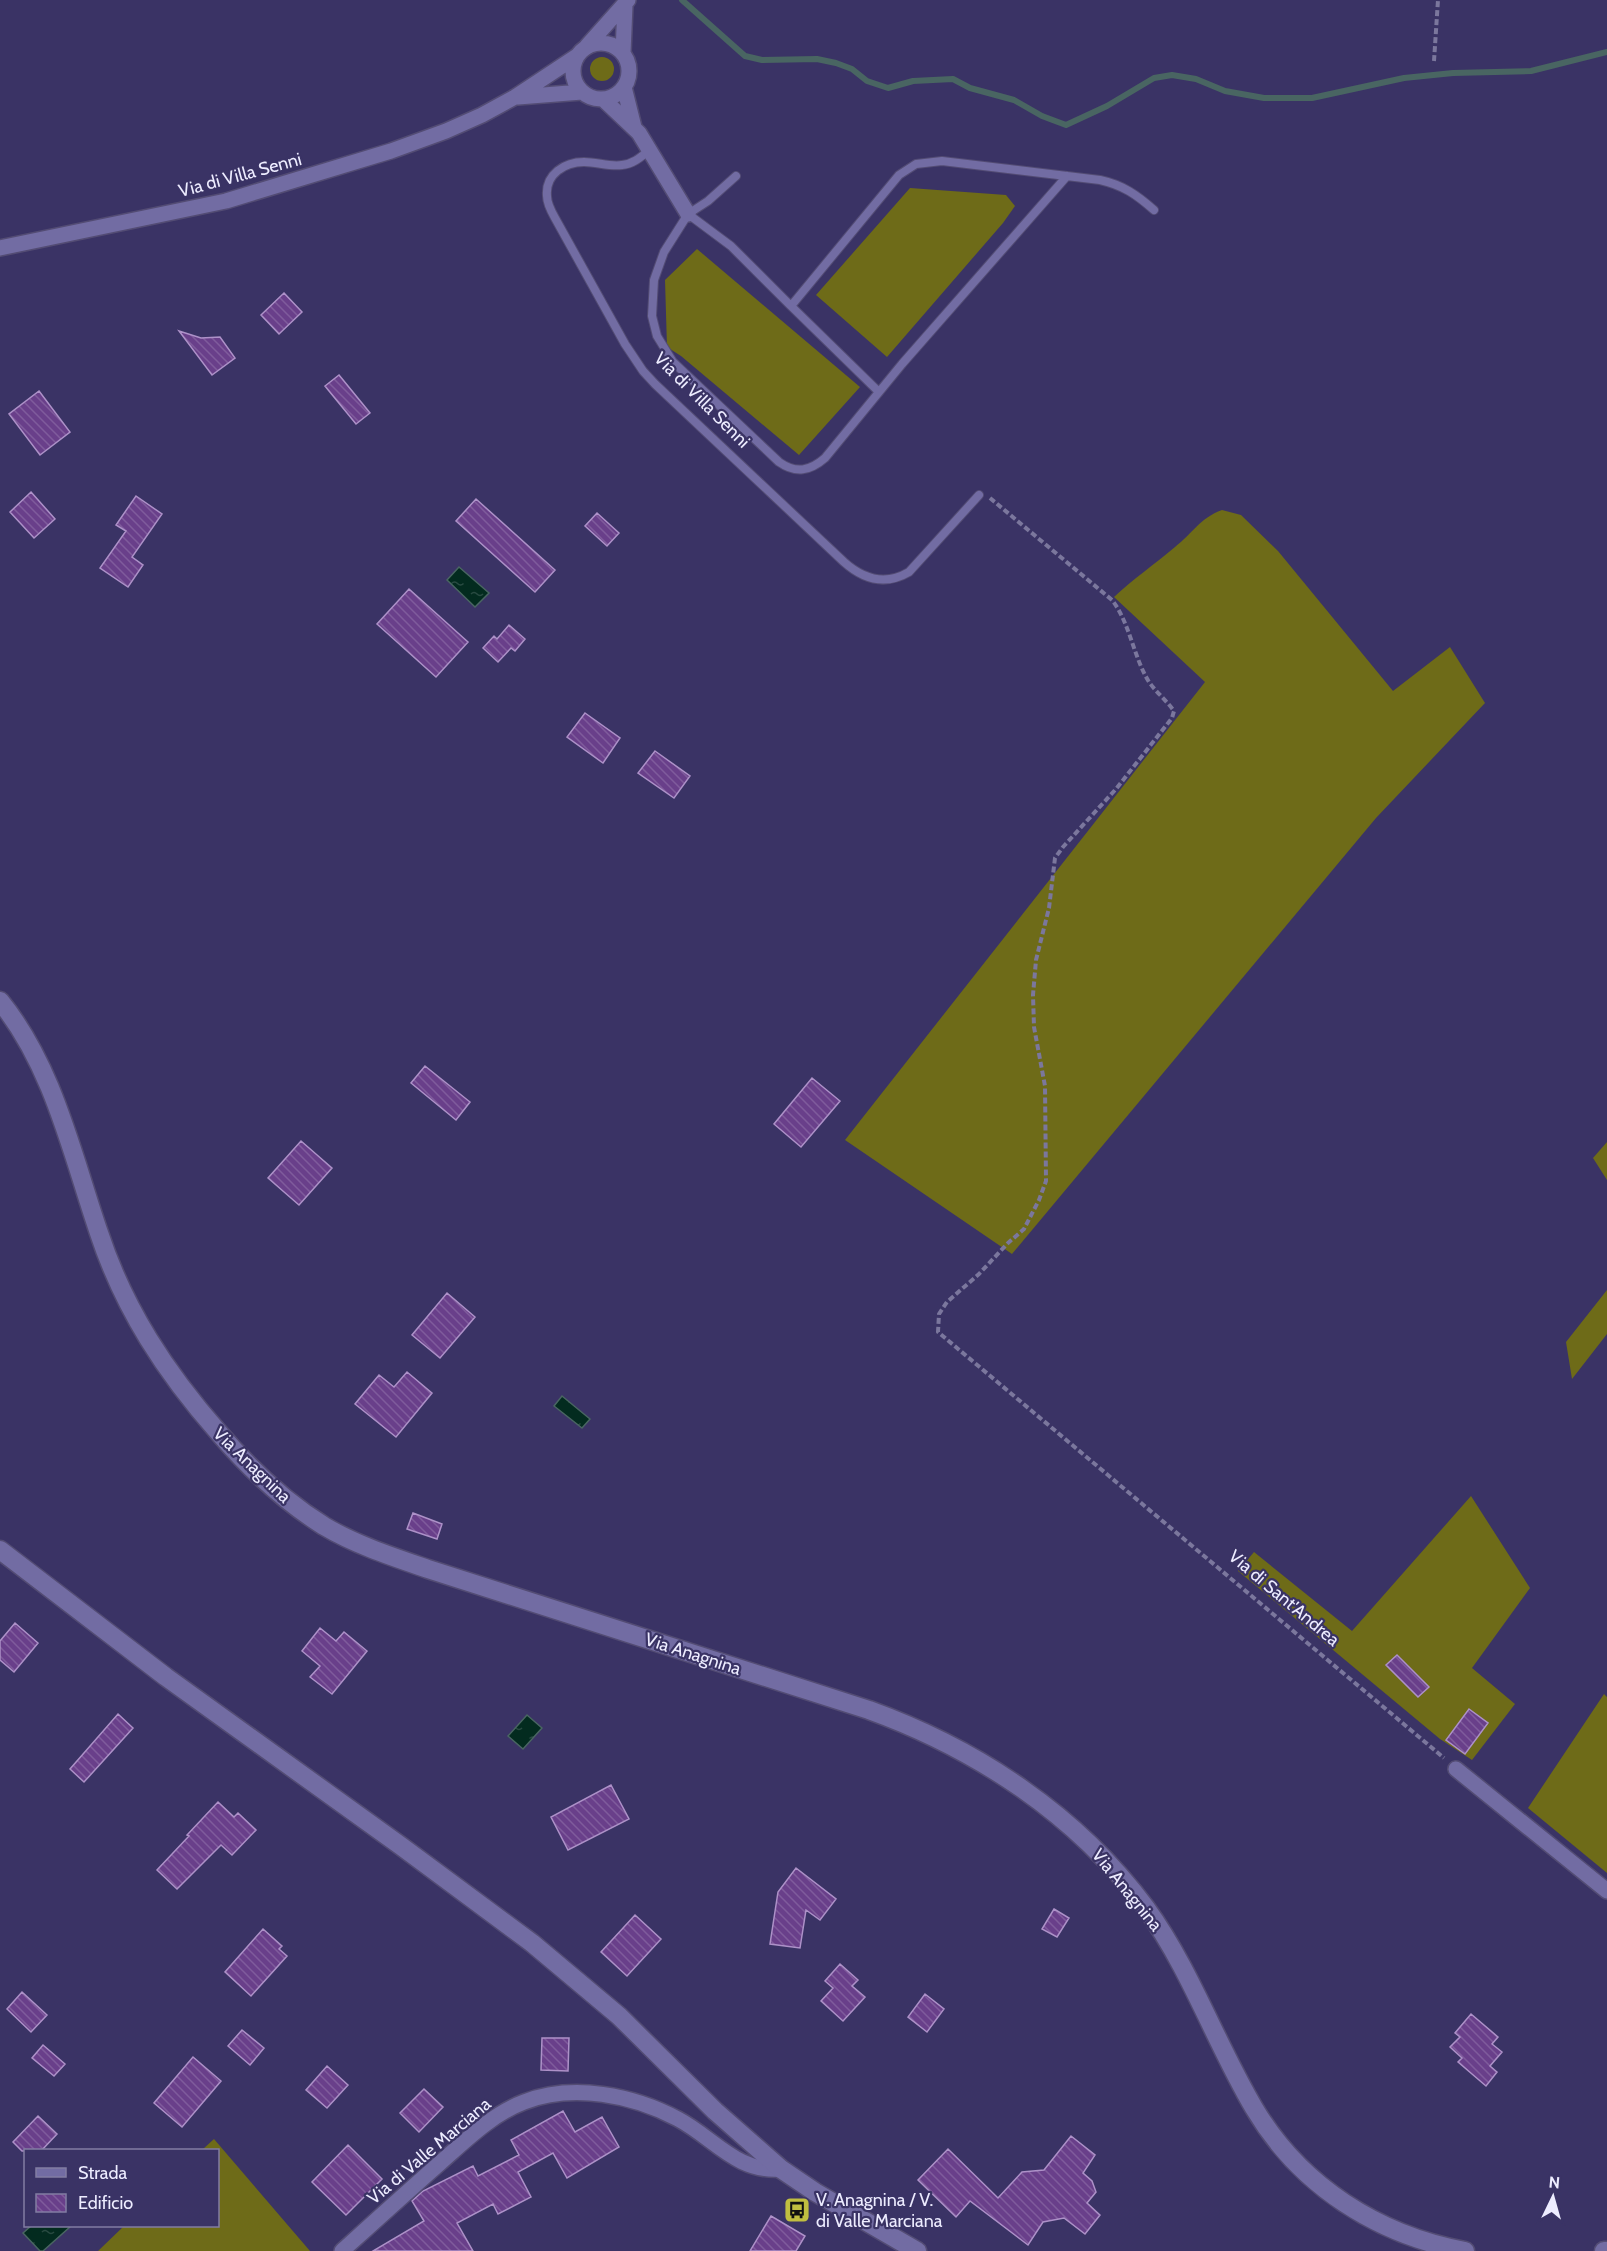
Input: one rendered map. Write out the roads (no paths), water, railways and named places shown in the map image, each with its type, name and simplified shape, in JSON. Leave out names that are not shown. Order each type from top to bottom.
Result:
[{"type":"main road","name":"Via Anagnina","points":[[0,1000],[23,1033],[44,1076],[62,1121],[107,1256],[135,1320],[164,1365],[200,1412],[268,1484],[324,1526],[377,1551],[869,1710],[924,1731],[994,1769],[1081,1836],[1111,1865],[1134,1893],[1174,1950],[1254,2109],[1290,2156],[1329,2193],[1362,2215],[1412,2237],[1466,2251]]},
{"type":"main road","points":[[0,1550],[166,1677],[524,1937],[619,2016],[715,2111],[781,2169],[815,2192],[917,2251]]},
{"type":"street","name":"Via di Villa Senni","points":[[0,248],[203,207],[271,189],[425,139],[482,115],[515,97],[582,51],[626,3]]},
{"type":"street","name":"Via di Villa Senni","points":[[626,3],[623,54],[629,70],[624,87],[634,127]]},
{"type":"street","points":[[582,92],[574,78],[574,63],[582,51],[603,43],[610,44],[623,54]]},
{"type":"street","points":[[603,99],[611,97],[624,87]]},
{"type":"street","name":"Via di Villa Senni","points":[[515,97],[582,92],[588,96],[603,99]]},
{"type":"street","points":[[603,99],[634,127],[651,149],[688,214]]},
{"type":"street","points":[[1456,1768],[1607,1891]]},
{"type":"street","name":"Via di Valle Marciana","points":[[342,2251],[481,2128],[515,2106],[550,2095],[589,2093],[633,2101],[678,2119],[753,2168],[781,2169]]},
{"type":"lane","name":"Via di Villa Senni","points":[[651,149],[639,159],[626,165],[613,166],[588,162],[568,165],[560,169],[549,180],[547,196],[555,218],[625,344],[655,384],[861,576],[888,580],[909,572],[979,495]]},
{"type":"lane","points":[[791,306],[899,175],[910,166],[925,162],[942,161],[1100,180],[1121,185],[1154,210]]},
{"type":"lane","points":[[736,176],[708,201],[688,214],[664,252],[656,272],[651,308],[657,336],[673,362],[762,447],[785,466],[799,471],[813,467],[825,458],[879,392],[1067,176]]},
{"type":"lane","points":[[688,214],[731,246],[879,392]]},
{"type":"water","points":[[459,567],[489,593],[475,607],[447,580]]},
{"type":"water","points":[[562,1396],[590,1419],[582,1428],[554,1406]]},
{"type":"water","points":[[527,1715],[542,1728],[523,1749],[508,1736]]},
{"type":"water","points":[[30,2227],[70,2227],[43,2251],[40,2251],[23,2233]]},
{"type":"waterway","points":[[682,0],[745,56],[762,60],[817,59],[836,63],[852,69],[867,81],[888,88],[913,81],[953,79],[970,88],[1014,100],[1042,116],[1066,125],[1107,106],[1154,78],[1172,75],[1196,79],[1225,91],[1264,98],[1312,98],[1404,78],[1453,73],[1531,71],[1607,52]]},
{"type":"place","name":"V. Anagnina / V. di Valle Marciana","points":[[797,2210]]}]
